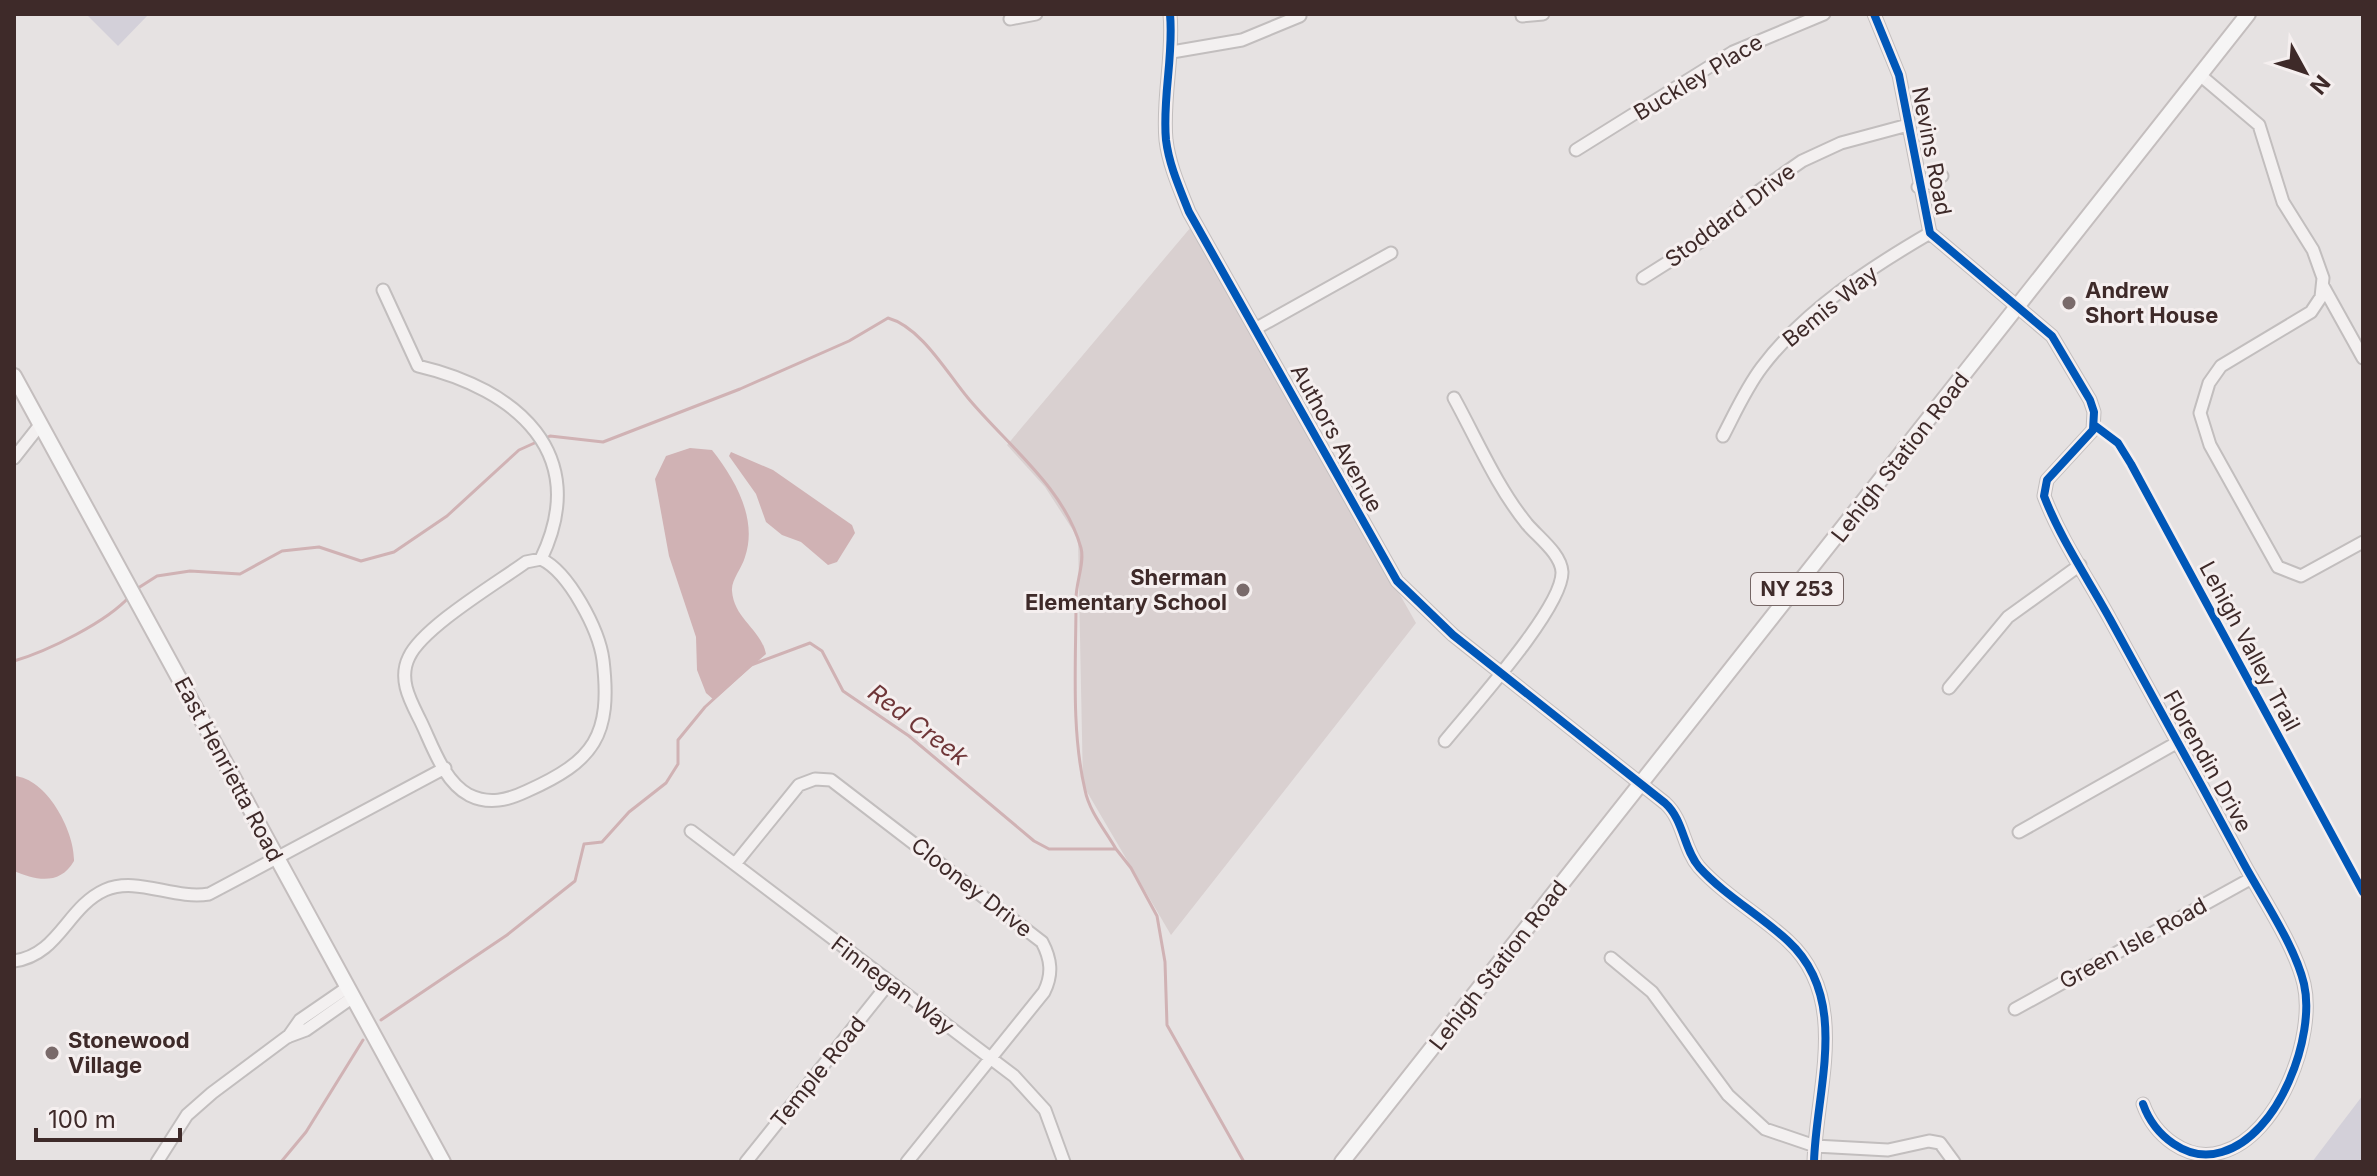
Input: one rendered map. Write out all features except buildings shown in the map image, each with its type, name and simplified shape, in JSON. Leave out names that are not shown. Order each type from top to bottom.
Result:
[{"type":"main road","name":"Lehigh Station Road","points":[[1342,1162],[2248,14]]},
{"type":"main road","name":"East Henrietta Road","points":[[14,376],[443,1162]]},
{"type":"street","points":[[1010,19],[1036,14]]},
{"type":"street","name":"Authors Avenue","points":[[1170,14],[1172,52],[1165,124],[1169,159],[1189,212],[1397,581],[1430,616],[1672,809],[1699,867],[1789,942],[1815,978],[1824,1004],[1826,1034],[1814,1162]]},
{"type":"street","points":[[1522,16],[1543,14]]},
{"type":"street","name":"Buckley Place","points":[[1576,150],[1733,52],[1824,14]]},
{"type":"street","name":"Nevins Road","points":[[1874,14],[1894,58],[1918,187],[1930,233],[2018,307]]},
{"type":"street","points":[[1172,52],[1242,40],[1300,16]]},
{"type":"street","points":[[2200,75],[2259,125],[2278,190],[2318,261],[2323,286],[2363,358]]},
{"type":"street","name":"Stoddard Drive","points":[[1643,278],[1700,242],[1759,191],[1802,161],[1841,143],[1908,125]]},
{"type":"street","name":"Nevins Road","points":[[1918,187],[1942,176]]},
{"type":"street","name":"Bemis Way","points":[[1723,436],[1763,366],[1804,322],[1870,271],[1930,233]]},
{"type":"street","points":[[1255,329],[1391,253]]},
{"type":"street","points":[[2323,286],[2316,304],[2304,318],[2221,366],[2209,383],[2201,423],[2249,519],[2278,567],[2301,576],[2363,542]]},
{"type":"street","points":[[383,290],[418,366],[479,386],[501,400],[539,439],[556,470],[560,507],[541,559]]},
{"type":"street","name":"Florendin Drive","points":[[2018,307],[2052,336],[2070,362],[2094,412],[2089,436],[2054,471],[2044,489],[2047,505],[2252,878],[2303,981],[2307,1016],[2294,1069],[2274,1106],[2242,1143],[2217,1154],[2192,1153],[2172,1143],[2149,1122],[2143,1104]]},
{"type":"street","points":[[1445,741],[1550,604],[1562,571],[1555,555],[1517,511],[1454,398]]},
{"type":"street","points":[[14,458],[40,425]]},
{"type":"street","points":[[541,559],[564,579],[593,626],[601,647],[605,694],[597,736],[572,769],[501,801],[467,794],[445,768],[408,696],[404,671],[407,659],[433,629],[526,562],[541,559]]},
{"type":"street","points":[[1949,688],[2008,617],[2080,565]]},
{"type":"street","points":[[2019,832],[2178,742]]},
{"type":"street","points":[[14,961],[43,950],[82,906],[107,889],[130,885],[183,896],[209,894],[445,768]]},
{"type":"street","name":"Clooney Drive","points":[[735,864],[799,785],[822,779],[842,785],[1034,935],[1046,949],[1050,972],[1047,986],[907,1162]]},
{"type":"street","name":"Finnegan Way","points":[[691,831],[1034,1095],[1053,1128],[1064,1162]]},
{"type":"street","name":"Green Isle Road","points":[[2015,1009],[2252,878]]},
{"type":"street","points":[[1611,958],[1658,998],[1728,1095],[1751,1120],[1780,1137],[1815,1146],[1888,1150],[1929,1141],[1940,1143],[1954,1162]]},
{"type":"street","name":"Temple Road","points":[[746,1162],[889,983]]},
{"type":"street","points":[[157,1162],[187,1115],[287,1037],[306,1030],[350,992]]},
{"type":"shaded area","points":[[86,14],[149,14],[118,46]]},
{"type":"shaded area","points":[[1191,227],[1416,623],[1171,935],[1083,785],[1078,538],[1045,487],[1007,445]]},
{"type":"shaded area","points":[[690,448],[712,450],[742,500],[749,528],[748,543],[732,591],[737,609],[759,638],[766,654],[714,700],[706,693],[697,670],[696,637],[669,556],[655,479],[666,456]]},
{"type":"shaded area","points":[[731,452],[773,470],[852,525],[855,533],[837,562],[828,565],[801,542],[782,535],[766,522],[756,494],[729,456]]},
{"type":"shaded area","points":[[14,776],[26,779],[48,796],[70,836],[74,861],[54,878],[30,877],[14,871]]},
{"type":"shaded area","points":[[2363,1095],[2363,1162],[2312,1162]]},
{"type":"waterway","points":[[135,590],[157,576],[190,571],[240,574],[282,551],[319,547],[361,561],[394,552],[447,516],[519,450],[550,436],[603,442],[740,389],[849,341],[888,318],[911,331],[932,352],[968,398],[1048,486],[1073,526],[1082,554],[1076,595],[1075,672],[1081,767],[1090,805],[1116,849]]},
{"type":"waterway","points":[[14,661],[76,634],[107,616],[130,596]]},
{"type":"waterway","name":"Red Creek","points":[[381,1020],[507,935],[575,881],[584,844],[602,842],[629,812],[666,783],[678,764],[678,740],[705,707],[751,665],[810,643],[822,651],[843,691],[909,736],[1034,841],[1049,849],[1116,849],[1131,868],[1157,916],[1165,962],[1167,1025],[1244,1162]]},
{"type":"waterway","name":"Red Creek","points":[[281,1162],[306,1132],[363,1040]]},
{"type":"cycle path","points":[[1170,14],[1166,140],[1172,168],[1189,212],[1397,581],[1453,635],[1665,803],[1676,818],[1699,867],[1788,941],[1807,964],[1819,990],[1824,1017],[1825,1046],[1814,1162]]},
{"type":"cycle path","points":[[1874,14],[1899,75],[1930,233],[2052,336],[2090,400],[2094,412],[2093,430],[2047,480],[2044,496],[2066,543],[2278,923],[2294,954],[2304,984],[2304,1030],[2289,1082],[2261,1126],[2242,1142],[2222,1152],[2209,1154],[2185,1150],[2164,1136],[2143,1104]]},
{"type":"cycle path","name":"Lehigh Valley Trail","points":[[2094,425],[2118,443],[2131,464],[2363,892]]},
{"type":"place","name":"Andrew Short House","points":[[2069,303]]},
{"type":"place","name":"Sherman Elementary School","points":[[1243,590]]},
{"type":"place","name":"Stonewood Village","points":[[52,1053]]}]
